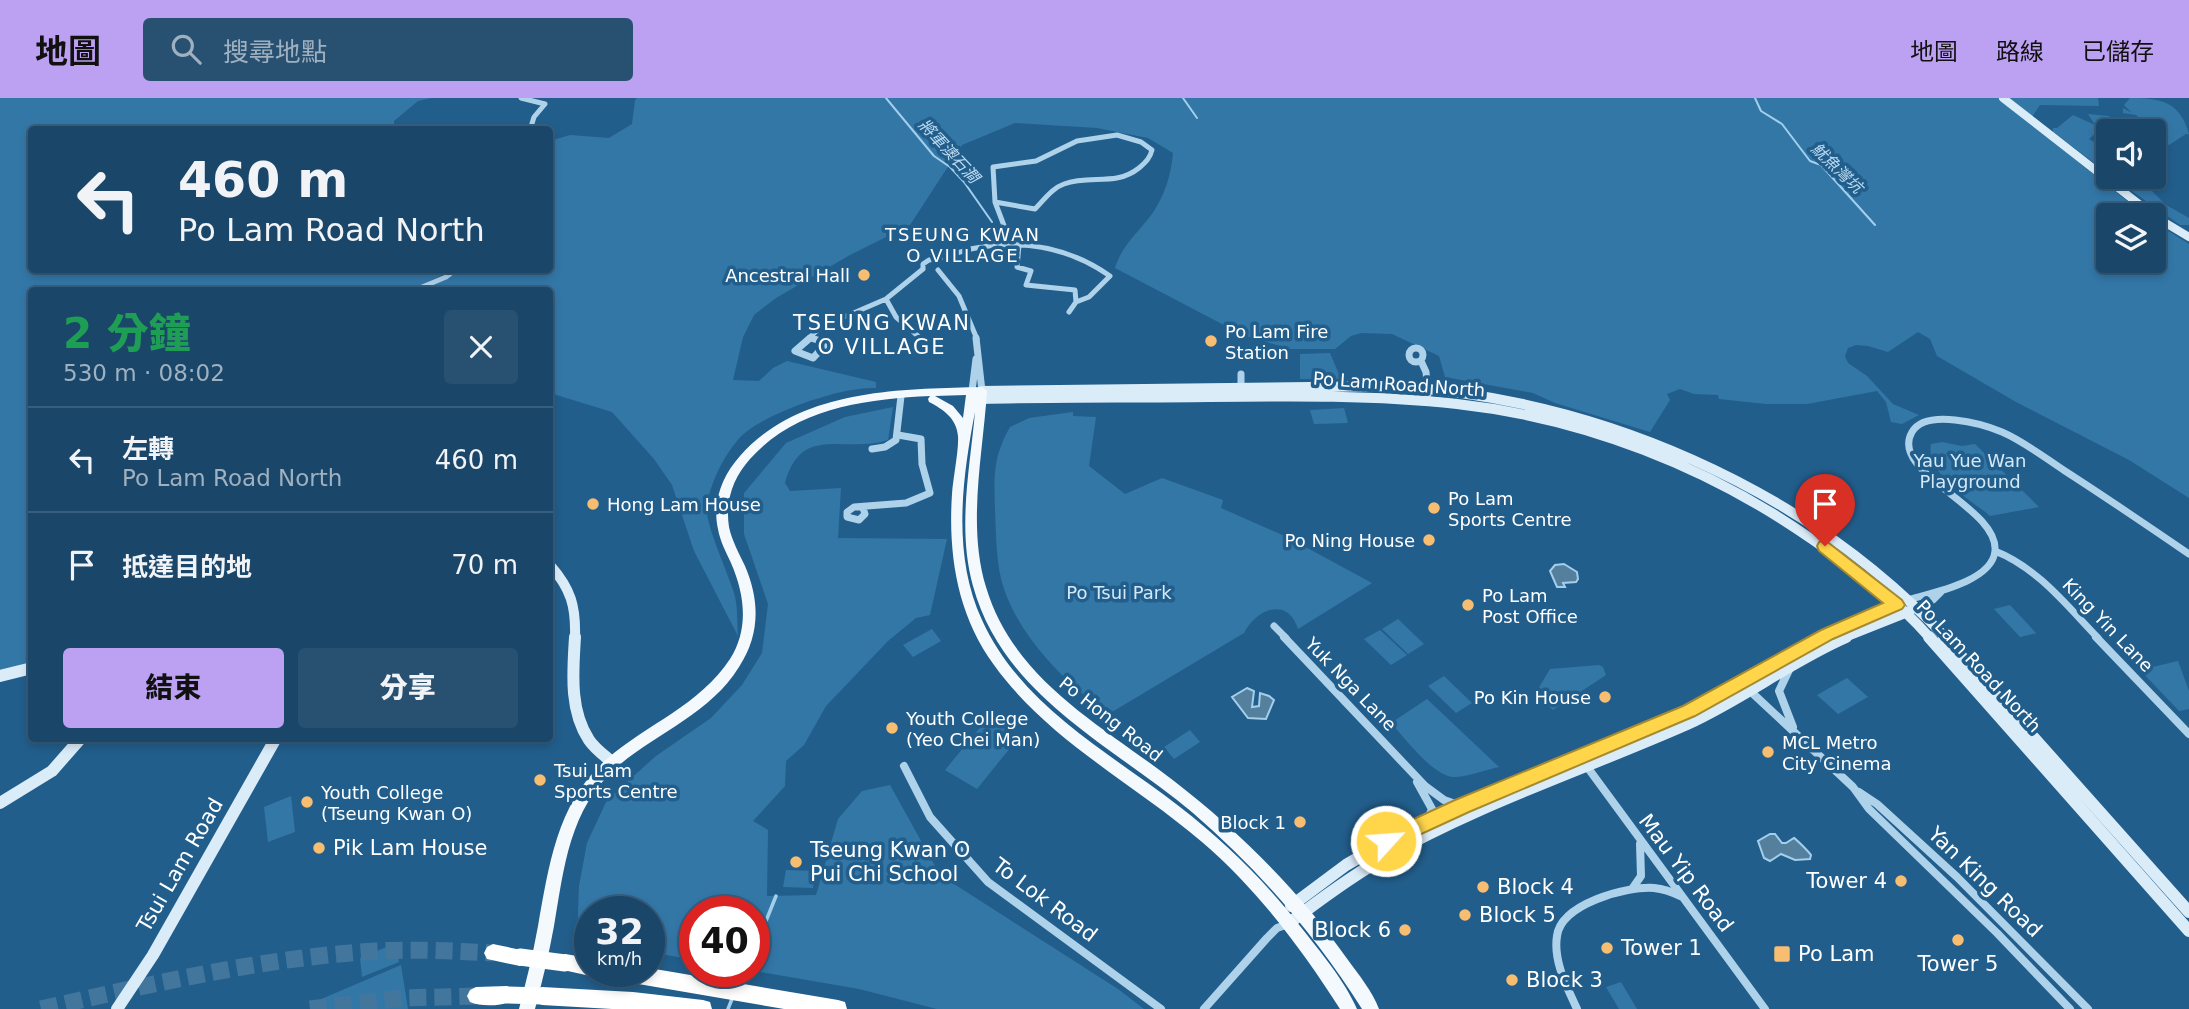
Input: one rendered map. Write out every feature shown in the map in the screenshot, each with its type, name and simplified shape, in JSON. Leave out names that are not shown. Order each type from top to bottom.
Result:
[{"type":"highway","points":[[494,953],[574,965]]},
{"type":"highway","points":[[665,980],[838,1009]]},
{"type":"highway","points":[[476,996],[633,1001],[703,1009]]},
{"type":"main road","points":[[2003,98],[2136,203]]},
{"type":"main road","points":[[2166,224],[2189,237]]},
{"type":"main road","name":"Po Lam Road North","points":[[907,396],[933,399],[977,395],[1241,387],[1428,389],[1538,407],[1615,428],[1686,455],[1747,485],[1804,519],[1906,607],[2189,912]]},
{"type":"main road","name":"Po Lam Road North","points":[[527,1009],[559,848],[592,782],[613,763],[706,695],[731,668],[742,648],[751,620],[750,596],[727,542],[722,513],[724,494],[741,461],[771,433],[816,411],[851,401],[933,392],[977,395],[1309,397],[1480,407],[1563,424],[1703,474],[1806,531],[1906,607],[2189,931]]},
{"type":"main road","name":"Po Hong Road","points":[[977,395],[963,442],[958,516],[959,559],[973,614],[992,652],[1041,709],[1193,825],[1239,867],[1349,1009]]},
{"type":"main road","name":"Po Hong Road","points":[[977,395],[973,552],[984,601],[1006,645],[1028,674],[1058,704],[1197,808],[1299,907],[1371,1009]]},
{"type":"main road","points":[[933,399],[948,407],[959,419],[963,442]]},
{"type":"main road","points":[[553,568],[565,580],[573,601],[572,689],[583,735],[593,749],[613,763]]},
{"type":"main road","points":[[1746,687],[1789,670],[1842,638],[1906,607]]},
{"type":"main road","points":[[1282,922],[1346,865],[1427,821],[1689,723],[1827,635],[1906,607]]},
{"type":"main road","points":[[0,676],[28,669]]},
{"type":"main road","points":[[0,803],[52,771],[77,742]]},
{"type":"main road","name":"Tsui Lam Road","points":[[117,1009],[153,956],[274,742]]},
{"type":"main road","points":[[1299,907],[1400,847],[1583,762]]},
{"type":"street","points":[[521,98],[545,104],[535,115],[531,126]]},
{"type":"street","points":[[995,202],[1035,209],[1053,190],[1068,182],[1108,182],[1130,177],[1150,158],[1152,152],[1146,145],[1131,139],[1094,136],[1052,152],[1038,161],[1019,161],[991,168],[995,202],[1011,244]]},
{"type":"street","points":[[923,269],[926,261],[972,248],[1011,244],[1068,252],[1088,260],[1110,276],[1088,297],[1076,302],[1069,312]]},
{"type":"street","points":[[1018,245],[1017,267],[1031,271],[1026,285],[1075,290],[1076,302]]},
{"type":"street","points":[[809,337],[827,343],[813,358],[794,351],[809,337],[826,324],[886,299],[923,269],[938,270],[942,265],[937,260]]},
{"type":"street","name":"Po Hong Road","points":[[938,270],[954,288],[969,312],[978,351],[977,395]]},
{"type":"street","points":[[423,287],[452,273]]},
{"type":"street","points":[[886,299],[896,317],[918,336]]},
{"type":"street","points":[[1421,361],[1426,372],[1427,402]]},
{"type":"street","points":[[1241,374],[1241,387]]},
{"type":"street","points":[[872,449],[889,446],[898,435],[907,396]]},
{"type":"street","points":[[1906,607],[1984,571],[1995,551],[1990,534],[1981,519],[1928,475],[1913,458],[1908,440],[1921,424],[1932,421],[1955,420],[2009,435],[2189,554]]},
{"type":"street","points":[[863,508],[870,505],[916,503],[930,493],[922,464],[921,439],[898,435]]},
{"type":"street","name":"King Yin Lane","points":[[1995,551],[2015,559],[2043,581],[2189,734]]},
{"type":"street","points":[[1906,607],[1933,600],[1941,592]]},
{"type":"street","name":"Yuk Nga Lane","points":[[1274,626],[1438,797],[1462,806]]},
{"type":"street","name":"Yan King Road","points":[[1789,670],[1779,691],[1794,731]]},
{"type":"street","name":"Yan King Road","points":[[1746,687],[1853,787],[1877,804],[1957,877],[2088,1009]]},
{"type":"street","name":"Mau Yip Road","points":[[1583,762],[1765,1009]]},
{"type":"street","name":"Yuk Nga Lane","points":[[1405,764],[1431,806],[1427,821]]},
{"type":"street","name":"To Lok Road","points":[[904,766],[930,817],[988,882],[1161,1009]]},
{"type":"street","name":"Yan King Road","points":[[1853,787],[1870,809],[1997,933],[2070,1009]]},
{"type":"street","points":[[1632,889],[1640,876],[1640,842]]},
{"type":"street","points":[[1577,1009],[1560,970],[1558,954],[1558,938],[1563,921],[1571,912],[1632,889],[1659,888],[1682,897]]},
{"type":"street","points":[[1204,1009],[1282,922]]},
{"type":"green space","points":[[0,98],[432,98],[418,101],[394,121],[394,126],[28,126],[28,273],[446,273],[418,287],[28,287],[28,665],[0,671]]},
{"type":"green space","points":[[637,98],[1998,98],[2096,176],[2096,189],[2112,189],[2130,203],[2096,203],[2096,273],[2166,273],[2166,230],[2189,244],[2189,498],[2129,460],[2016,402],[1937,356],[1930,339],[1918,332],[1888,352],[1856,345],[1848,348],[1845,356],[1848,363],[1867,376],[1893,404],[1919,415],[1902,424],[1891,422],[1886,402],[1877,391],[1807,404],[1766,404],[1719,399],[1718,395],[1694,394],[1680,389],[1667,394],[1670,400],[1650,432],[1555,403],[1533,393],[1445,377],[1439,356],[1392,334],[1361,333],[1351,336],[1335,349],[1290,349],[1243,335],[1115,268],[1126,246],[1160,200],[1169,177],[1173,153],[1148,138],[1097,128],[1015,123],[962,145],[910,225],[850,255],[776,298],[754,315],[743,337],[733,380],[759,381],[773,368],[787,361],[876,382],[876,388],[845,391],[790,408],[746,432],[725,457],[710,491],[707,512],[735,598],[738,636],[694,551],[672,485],[654,459],[612,412],[553,394],[553,287],[428,287],[455,273],[553,273],[553,140],[570,135],[609,138],[632,124]]},
{"type":"green space","points":[[2009,98],[2098,98],[2099,106],[2040,105],[2032,117]]},
{"type":"green space","points":[[2130,98],[2151,99],[2168,104],[2180,115],[2189,134],[2166,144],[2166,119],[2140,119],[2136,115],[2123,113],[2123,108],[2132,113],[2124,105]]},
{"type":"green space","points":[[2088,114],[2109,116],[2112,119],[2096,119],[2096,133],[2089,139],[2096,143],[2096,164],[2053,132],[2053,128],[2057,128],[2073,115],[2095,125]]},
{"type":"green space","points":[[2129,189],[2150,189],[2164,203],[2149,203]]},
{"type":"green space","points":[[2166,205],[2189,218],[2189,225],[2180,225],[2166,215]]},
{"type":"green space","points":[[1330,353],[1341,379],[1300,379],[1300,354]]},
{"type":"green space","points":[[893,407],[888,440],[813,447],[802,453],[792,464],[785,483],[790,491],[841,488],[838,538],[947,539],[930,615],[916,618],[888,641],[826,706],[804,745],[786,761],[785,786],[753,821],[768,830],[767,896],[679,896],[679,957],[665,955],[665,896],[579,896],[587,843],[607,800],[656,756],[711,718],[742,685],[762,653],[768,604],[744,534],[744,493],[786,443],[845,417]]},
{"type":"green space","points":[[1344,408],[1348,423],[1314,424],[1310,410]]},
{"type":"green space","name":"Po Tsui Park","points":[[1073,412],[1073,416],[1096,417],[1089,466],[1125,494],[1162,478],[1223,500],[1221,508],[1287,537],[1372,583],[1298,629],[1287,612],[1280,609],[1264,612],[1244,633],[1107,715],[1094,704],[1082,701],[1084,695],[1037,648],[1010,605],[999,570],[995,509],[996,467],[1000,448],[1010,427],[1029,418]]},
{"type":"green space","name":"Yau Yue Wan Playground","points":[[1942,442],[1962,446],[1975,444],[2039,507],[1990,516],[1951,485],[1935,466],[1931,444]]},
{"type":"green space","points":[[2010,605],[2037,633],[2020,637],[1994,609]]},
{"type":"green space","points":[[1398,619],[1424,644],[1408,654],[1382,629]]},
{"type":"green space","points":[[932,629],[941,641],[913,657],[903,645]]},
{"type":"green space","points":[[1380,630],[1407,655],[1391,665],[1364,639]]},
{"type":"green space","points":[[2178,661],[2189,691],[2189,709],[2179,711],[2140,670]]},
{"type":"green space","points":[[1599,665],[1603,667],[1606,675],[1553,710],[1535,694],[1550,669]]},
{"type":"green space","points":[[1444,676],[1472,703],[1456,713],[1428,686]]},
{"type":"green space","points":[[1847,678],[1868,697],[1838,714],[1817,695]]},
{"type":"green space","points":[[1427,699],[1499,767],[1456,777],[1439,772],[1430,765],[1391,723]]},
{"type":"green space","points":[[987,719],[1019,737],[977,789],[945,770]]},
{"type":"green space","points":[[1190,730],[1200,742],[1174,759],[1164,747]]},
{"type":"green space","points":[[890,785],[940,875],[1118,989],[1144,1009],[937,1009],[859,989],[770,974],[770,896],[767,896],[816,895],[838,819],[862,791]]},
{"type":"green space","points":[[291,796],[295,832],[268,842],[264,807]]},
{"type":"green space","points":[[786,870],[816,871],[813,888],[783,887]]},
{"type":"green space","points":[[396,943],[399,962],[362,977],[360,958]]},
{"type":"green space","points":[[401,965],[408,1009],[320,1009],[319,1000]]},
{"type":"green space","points":[[1621,982],[1637,1009],[1619,1009],[1606,987]]},
{"type":"shaded area","points":[[1564,564],[1577,572],[1578,579],[1576,582],[1563,583],[1565,587],[1557,587],[1550,571],[1555,565]]},
{"type":"shaded area","points":[[1247,688],[1254,691],[1252,707],[1259,706],[1260,693],[1274,700],[1266,719],[1248,718],[1232,697]]},
{"type":"shaded area","points":[[1775,834],[1782,843],[1794,838],[1811,855],[1810,859],[1795,860],[1781,854],[1770,861],[1764,858],[1758,841]]},
{"type":"waterway","name":"將軍澳石澗","points":[[886,98],[934,156],[950,167],[964,182],[992,222]]},
{"type":"waterway","points":[[1183,98],[1197,118]]},
{"type":"waterway","name":"魷魚灣坑","points":[[1755,98],[1761,111],[1782,124],[1810,161],[1821,165],[1875,225]]},
{"type":"waterway","points":[[770,911],[776,896]]},
{"type":"waterway","points":[[728,1009],[732,999]]},
{"type":"tunnel","points":[[41,1009],[207,973],[333,954],[391,950],[493,953]]},
{"type":"tunnel","points":[[310,1009],[403,998],[476,996]]},
{"type":"place","name":"Ancestral Hall","points":[[864,275]]},
{"type":"place","name":"Po Lam Fire Station","points":[[1211,341]]},
{"type":"place","name":"Hong Lam House","points":[[593,504]]},
{"type":"place","name":"Po Lam Sports Centre","points":[[1434,508]]},
{"type":"place","name":"Po Ning House","points":[[1429,540]]},
{"type":"place","name":"Po Lam Post Office","points":[[1468,605]]},
{"type":"place","name":"Po Kin House","points":[[1605,697]]},
{"type":"place","name":"Youth College (Yeo Chei Man)","points":[[892,728]]},
{"type":"place","name":"MCL Metro City Cinema","points":[[1768,752]]},
{"type":"place","name":"Tsui Lam Sports Centre","points":[[540,780]]},
{"type":"place","name":"Youth College (Tseung Kwan O)","points":[[307,802]]},
{"type":"place","name":"Block 1","points":[[1300,822]]},
{"type":"place","name":"Pik Lam House","points":[[319,848]]},
{"type":"place","name":"Tseung Kwan O Pui Chi School","points":[[796,862]]},
{"type":"place","name":"Tower 4","points":[[1901,881]]},
{"type":"place","name":"Block 4","points":[[1483,887]]},
{"type":"place","name":"Block 5","points":[[1465,915]]},
{"type":"place","name":"Block 6","points":[[1405,930]]},
{"type":"place","name":"Tower 5","points":[[1958,940]]},
{"type":"place","name":"Tower 1","points":[[1607,948]]},
{"type":"place","name":"Po Lam","points":[[1782,954]]},
{"type":"place","name":"Block 3","points":[[1512,980]]},
{"type":"district","name":"TSEUNG KWAN O VILLAGE","points":[[963,244]]},
{"type":"district","name":"TSEUNG KWAN O VILLAGE","points":[[882,335]]},
{"type":"route","points":[[1386,841],[1462,806],[1689,711],[1742,684],[1811,643],[1896,605],[1825,546]]}]
